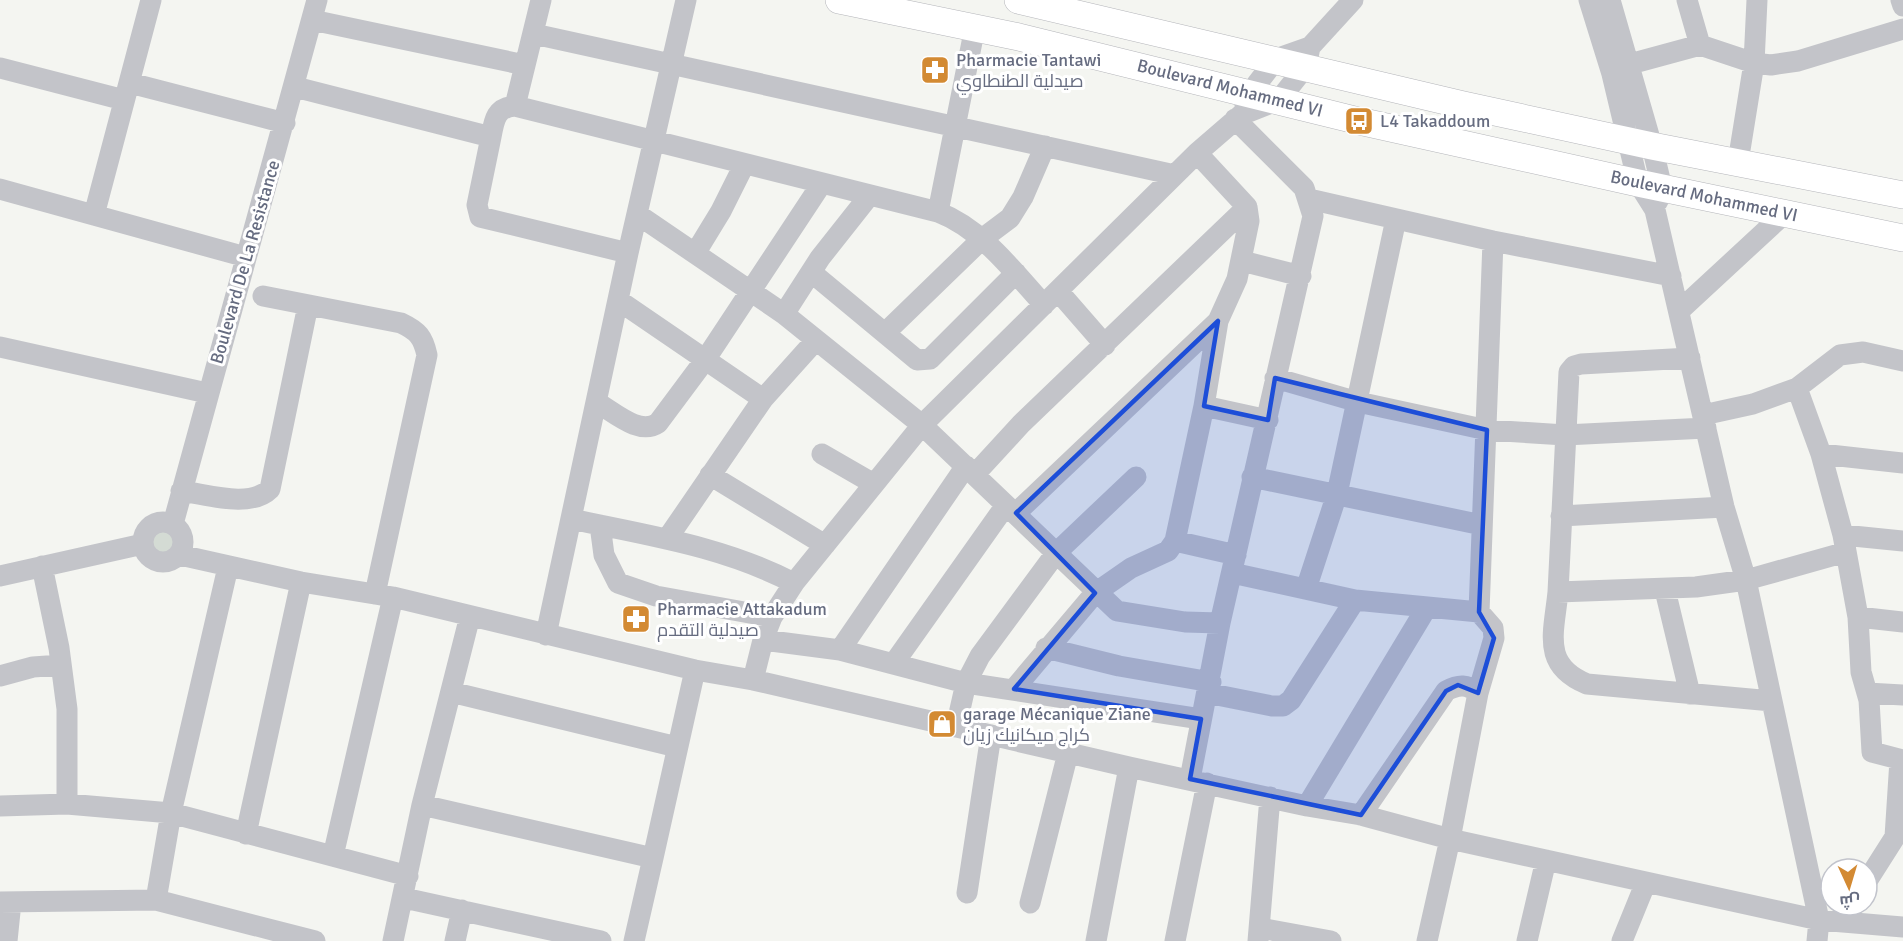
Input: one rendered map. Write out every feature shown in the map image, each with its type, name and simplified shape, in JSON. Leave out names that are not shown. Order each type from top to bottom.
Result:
[{"type":"main road","name":"Boulevard Mohammed VI","points":[[839,0],[975,27],[1242,109],[1279,100],[1652,194],[1785,213],[1903,238]]},
{"type":"main road","name":"Boulevard Mohammed VI","points":[[1018,0],[1085,7],[1276,59],[1308,56],[1640,144],[1903,195]]},
{"type":"street","points":[[94,215],[151,0]]},
{"type":"street","points":[[515,106],[541,0]]},
{"type":"street","points":[[546,635],[628,253],[686,0]]},
{"type":"street","points":[[1279,100],[1308,56],[1353,0]]},
{"type":"street","points":[[1589,0],[1640,144],[1724,507],[1746,580],[1818,931]]},
{"type":"street","points":[[1610,0],[1630,64],[1640,144]]},
{"type":"street","points":[[1687,0],[1700,45]]},
{"type":"street","points":[[1738,162],[1754,63],[1757,0]]},
{"type":"street","points":[[1901,0],[1903,6]]},
{"type":"street","points":[[311,6],[525,65]]},
{"type":"street","name":"Boulevard De La Resistance","points":[[173,524],[207,393],[295,87],[311,6]]},
{"type":"street","points":[[938,212],[975,27]]},
{"type":"street","points":[[1630,64],[1700,45],[1754,63],[1771,65],[1798,61],[1903,28]]},
{"type":"street","points":[[534,34],[860,108],[957,126],[1175,175]]},
{"type":"street","points":[[753,680],[763,640],[772,617],[794,583],[922,425],[1242,109],[1276,59]]},
{"type":"street","points":[[0,68],[285,123]]},
{"type":"street","points":[[295,87],[491,136]]},
{"type":"street","points":[[628,253],[480,217],[477,206],[496,114],[507,106],[515,106],[938,212],[955,220],[982,239],[1016,273],[1051,298],[1105,345]]},
{"type":"street","points":[[1175,941],[1198,781],[1201,719],[1252,477],[1268,420],[1275,378],[1301,276],[1313,216],[1309,199],[1296,179],[1242,109]]},
{"type":"street","points":[[886,332],[982,239],[1010,218],[1046,146]]},
{"type":"street","points":[[1014,689],[1046,648],[1095,593],[1131,568],[1168,551],[1175,541],[1204,406],[1218,321],[1233,291],[1248,230],[1247,207],[1197,153]]},
{"type":"street","points":[[696,252],[721,211],[744,165]]},
{"type":"street","points":[[596,402],[640,427],[651,428],[658,423],[705,360],[822,183]]},
{"type":"street","points":[[0,189],[246,257]]},
{"type":"street","points":[[784,314],[811,272],[869,196]]},
{"type":"street","points":[[1309,199],[1493,241],[1671,276]]},
{"type":"street","points":[[840,650],[971,470],[1105,345],[1247,207]]},
{"type":"street","points":[[1678,311],[1785,213]]},
{"type":"street","points":[[637,214],[784,314],[922,425],[971,470],[1095,593],[1117,611],[1185,622],[1220,623]]},
{"type":"street","points":[[1306,589],[1337,494],[1396,219]]},
{"type":"street","points":[[1426,941],[1450,839],[1478,693],[1494,638],[1493,628],[1479,612],[1493,241]]},
{"type":"street","points":[[1242,261],[1301,276]]},
{"type":"street","points":[[811,272],[917,360],[928,360],[1016,273]]},
{"type":"street","points":[[263,296],[401,323],[417,331],[424,340],[427,355],[384,595],[333,856]]},
{"type":"street","points":[[618,300],[763,399]]},
{"type":"street","points":[[181,491],[246,499],[258,498],[270,489],[308,305]]},
{"type":"street","points":[[894,663],[1011,509],[1218,321]]},
{"type":"street","points":[[667,539],[763,399],[816,340]]},
{"type":"street","points":[[0,347],[207,393]]},
{"type":"street","points":[[1275,378],[1358,402],[1487,430],[1565,435],[1704,422],[1797,388],[1830,361],[1851,352],[1863,352],[1903,361]]},
{"type":"street","points":[[1690,358],[1574,366],[1568,378],[1558,592],[1553,644],[1555,659],[1563,671],[1587,684],[1772,701]]},
{"type":"street","points":[[1797,388],[1821,454],[1844,543],[1858,617],[1861,672],[1867,693],[1872,752],[1902,760],[1899,839],[1879,865]]},
{"type":"street","points":[[1204,406],[1268,420]]},
{"type":"street","points":[[822,454],[874,484]]},
{"type":"street","points":[[1821,454],[1903,463]]},
{"type":"street","points":[[710,475],[825,545]]},
{"type":"street","points":[[956,727],[966,683],[980,656],[1056,553],[1136,477]]},
{"type":"street","points":[[1252,477],[1482,525]]},
{"type":"street","points":[[1561,516],[1724,507]]},
{"type":"street","points":[[571,519],[714,549],[760,566],[794,583]]},
{"type":"street","points":[[166,522],[173,524],[184,538],[180,555],[161,562],[149,556],[143,544],[144,537],[152,525],[166,522]]},
{"type":"street","points":[[600,525],[604,555],[618,583],[656,596],[772,617]]},
{"type":"street","points":[[1175,541],[1306,589],[1355,600],[1479,612]]},
{"type":"street","points":[[1558,592],[1665,590],[1746,580],[1844,543],[1903,541]]},
{"type":"street","points":[[1,571],[42,566],[143,544]]},
{"type":"street","points":[[180,555],[301,582],[384,595],[695,670],[753,680],[1270,798],[1361,815],[1450,839],[1646,882],[1818,931],[1850,917]]},
{"type":"street","points":[[42,566],[67,709],[67,804]]},
{"type":"street","points":[[156,900],[171,813],[228,567]]},
{"type":"street","points":[[246,834],[301,582]]},
{"type":"street","points":[[1665,590],[1690,694]]},
{"type":"street","points":[[1046,648],[1209,687],[1272,706],[1283,706],[1291,700],[1355,600]]},
{"type":"street","points":[[1307,806],[1427,607]]},
{"type":"street","points":[[393,941],[422,805],[470,615]]},
{"type":"street","points":[[1858,617],[1903,622]]},
{"type":"street","points":[[763,640],[840,650],[966,683],[1201,719]]},
{"type":"street","points":[[0,676],[33,667],[61,665]]},
{"type":"street","points":[[634,941],[695,670]]},
{"type":"street","points":[[1361,815],[1446,691],[1458,685],[1470,686],[1478,693]]},
{"type":"street","points":[[451,692],[677,747]]},
{"type":"street","points":[[1867,693],[1903,695]]},
{"type":"street","points":[[967,893],[991,735]]},
{"type":"street","points":[[1030,903],[1068,753]]},
{"type":"street","points":[[1096,941],[1129,767]]},
{"type":"street","points":[[1270,798],[1259,934],[1331,941]]},
{"type":"street","points":[[0,806],[67,804],[171,813],[408,876]]},
{"type":"street","points":[[422,805],[653,858]]},
{"type":"street","points":[[1527,941],[1546,860]]},
{"type":"street","points":[[1622,941],[1646,882]]},
{"type":"street","points":[[404,898],[462,910],[539,934],[601,941]]},
{"type":"street","points":[[7,941],[6,902],[156,900],[315,941]]},
{"type":"street","points":[[455,941],[462,910]]},
{"type":"street","points":[[1868,917],[1903,927]]},
{"type":"highlighted area","points":[[1218,321],[1204,406],[1268,420],[1275,378],[1487,430],[1479,612],[1494,638],[1478,693],[1458,685],[1446,691],[1361,815],[1190,779],[1201,719],[1014,689],[1095,593],[1016,513]]},
{"type":"shaded area","points":[[163,526],[174,531],[179,542],[174,553],[163,558],[152,553],[147,542],[152,531]]},
{"type":"place","name":"Pharmacie Tantawi صيدلية الطنطاوي","points":[[935,70]]},
{"type":"place","name":"L4 Takaddoum","points":[[1359,121]]},
{"type":"place","name":"Pharmacie Attakadum صيدلية التقدم","points":[[636,619]]},
{"type":"place","name":"garage Mécanique Ziane كراج ميكانيك زيان","points":[[942,724]]}]
